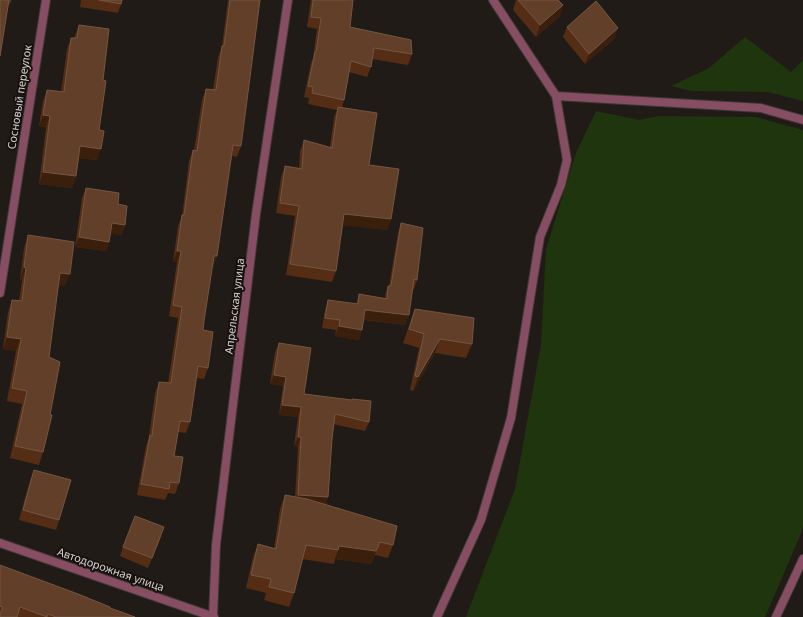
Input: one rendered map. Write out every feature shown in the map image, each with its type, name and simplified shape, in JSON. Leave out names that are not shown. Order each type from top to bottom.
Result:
[{"type":"street","name":"Сосновый переулок","points":[[0,293],[46,0]]},
{"type":"street","name":"Апрельская улица","points":[[213,617],[216,545],[255,222],[288,0]]},
{"type":"street","points":[[437,617],[481,520],[511,418],[540,237],[561,184],[567,160],[556,96],[493,0]]},
{"type":"street","points":[[556,96],[761,108],[803,120]]},
{"type":"street","name":"Автодорожная улица","points":[[0,543],[213,617]]},
{"type":"street","points":[[776,617],[803,559]]},
{"type":"green space","points":[[745,37],[791,72],[803,60],[803,101],[768,92],[691,91],[671,86],[709,68]]},
{"type":"green space","points":[[596,111],[639,120],[659,116],[756,117],[803,130],[803,527],[765,617],[466,617],[515,489],[541,344],[546,249],[576,153]]},
{"type":"building","points":[[0,0],[9,0],[0,56]]},
{"type":"building","points":[[99,0],[122,0],[121,4]]},
{"type":"building","points":[[230,0],[260,0],[241,146],[233,145],[217,256],[214,256],[204,321],[203,330],[213,332],[208,368],[198,366],[190,422],[180,421],[174,456],[183,457],[179,483],[170,482],[169,489],[141,484],[150,435],[152,436],[159,382],[171,383],[182,307],[173,305],[181,251],[177,251],[182,215],[184,215],[193,150],[197,151],[206,89],[216,90]]},
{"type":"building","points":[[313,0],[353,0],[350,27],[411,40],[412,54],[374,48],[371,67],[351,61],[344,100],[312,93],[313,87],[308,86],[316,52],[321,18],[311,17]]},
{"type":"building","points":[[518,0],[558,0],[563,5],[540,25]]},
{"type":"building","points":[[596,1],[618,28],[589,54],[567,27]]},
{"type":"building","points":[[79,25],[109,29],[103,80],[106,81],[99,130],[104,131],[101,149],[80,146],[76,176],[43,172],[50,116],[43,115],[47,90],[64,92],[71,38],[77,38]]},
{"type":"building","points":[[338,107],[377,113],[369,165],[399,169],[391,219],[344,214],[336,271],[290,264],[299,206],[280,203],[285,166],[302,169],[304,140],[332,148]]},
{"type":"building","points":[[86,188],[119,193],[118,204],[127,206],[125,225],[112,223],[109,242],[79,237]]},
{"type":"building","points":[[401,223],[423,228],[417,280],[414,279],[409,315],[365,310],[362,330],[339,326],[340,320],[325,318],[328,300],[358,304],[359,294],[387,299],[388,286],[391,286]]},
{"type":"building","points":[[28,235],[74,242],[70,274],[60,273],[49,357],[60,362],[50,415],[52,415],[43,452],[15,446],[27,391],[12,388],[21,339],[7,337],[12,300],[22,301]]},
{"type":"building","points":[[415,309],[474,318],[472,344],[440,339],[418,377],[415,376],[424,334],[409,329]]},
{"type":"building","points":[[279,343],[311,348],[304,394],[371,401],[369,422],[335,414],[328,497],[298,495],[301,437],[298,437],[301,407],[282,405],[286,377],[274,375]]},
{"type":"building","points":[[34,470],[71,480],[59,520],[23,510]]},
{"type":"building","points":[[285,495],[307,499],[397,526],[393,545],[380,542],[376,551],[339,546],[338,550],[306,545],[294,593],[269,587],[271,579],[251,575],[258,544],[276,549]]},
{"type":"building","points":[[135,516],[164,527],[152,558],[123,547]]},
{"type":"building","points":[[0,565],[135,617],[56,617],[48,614],[47,617],[20,607],[17,617],[0,617],[3,607],[0,606]]}]
